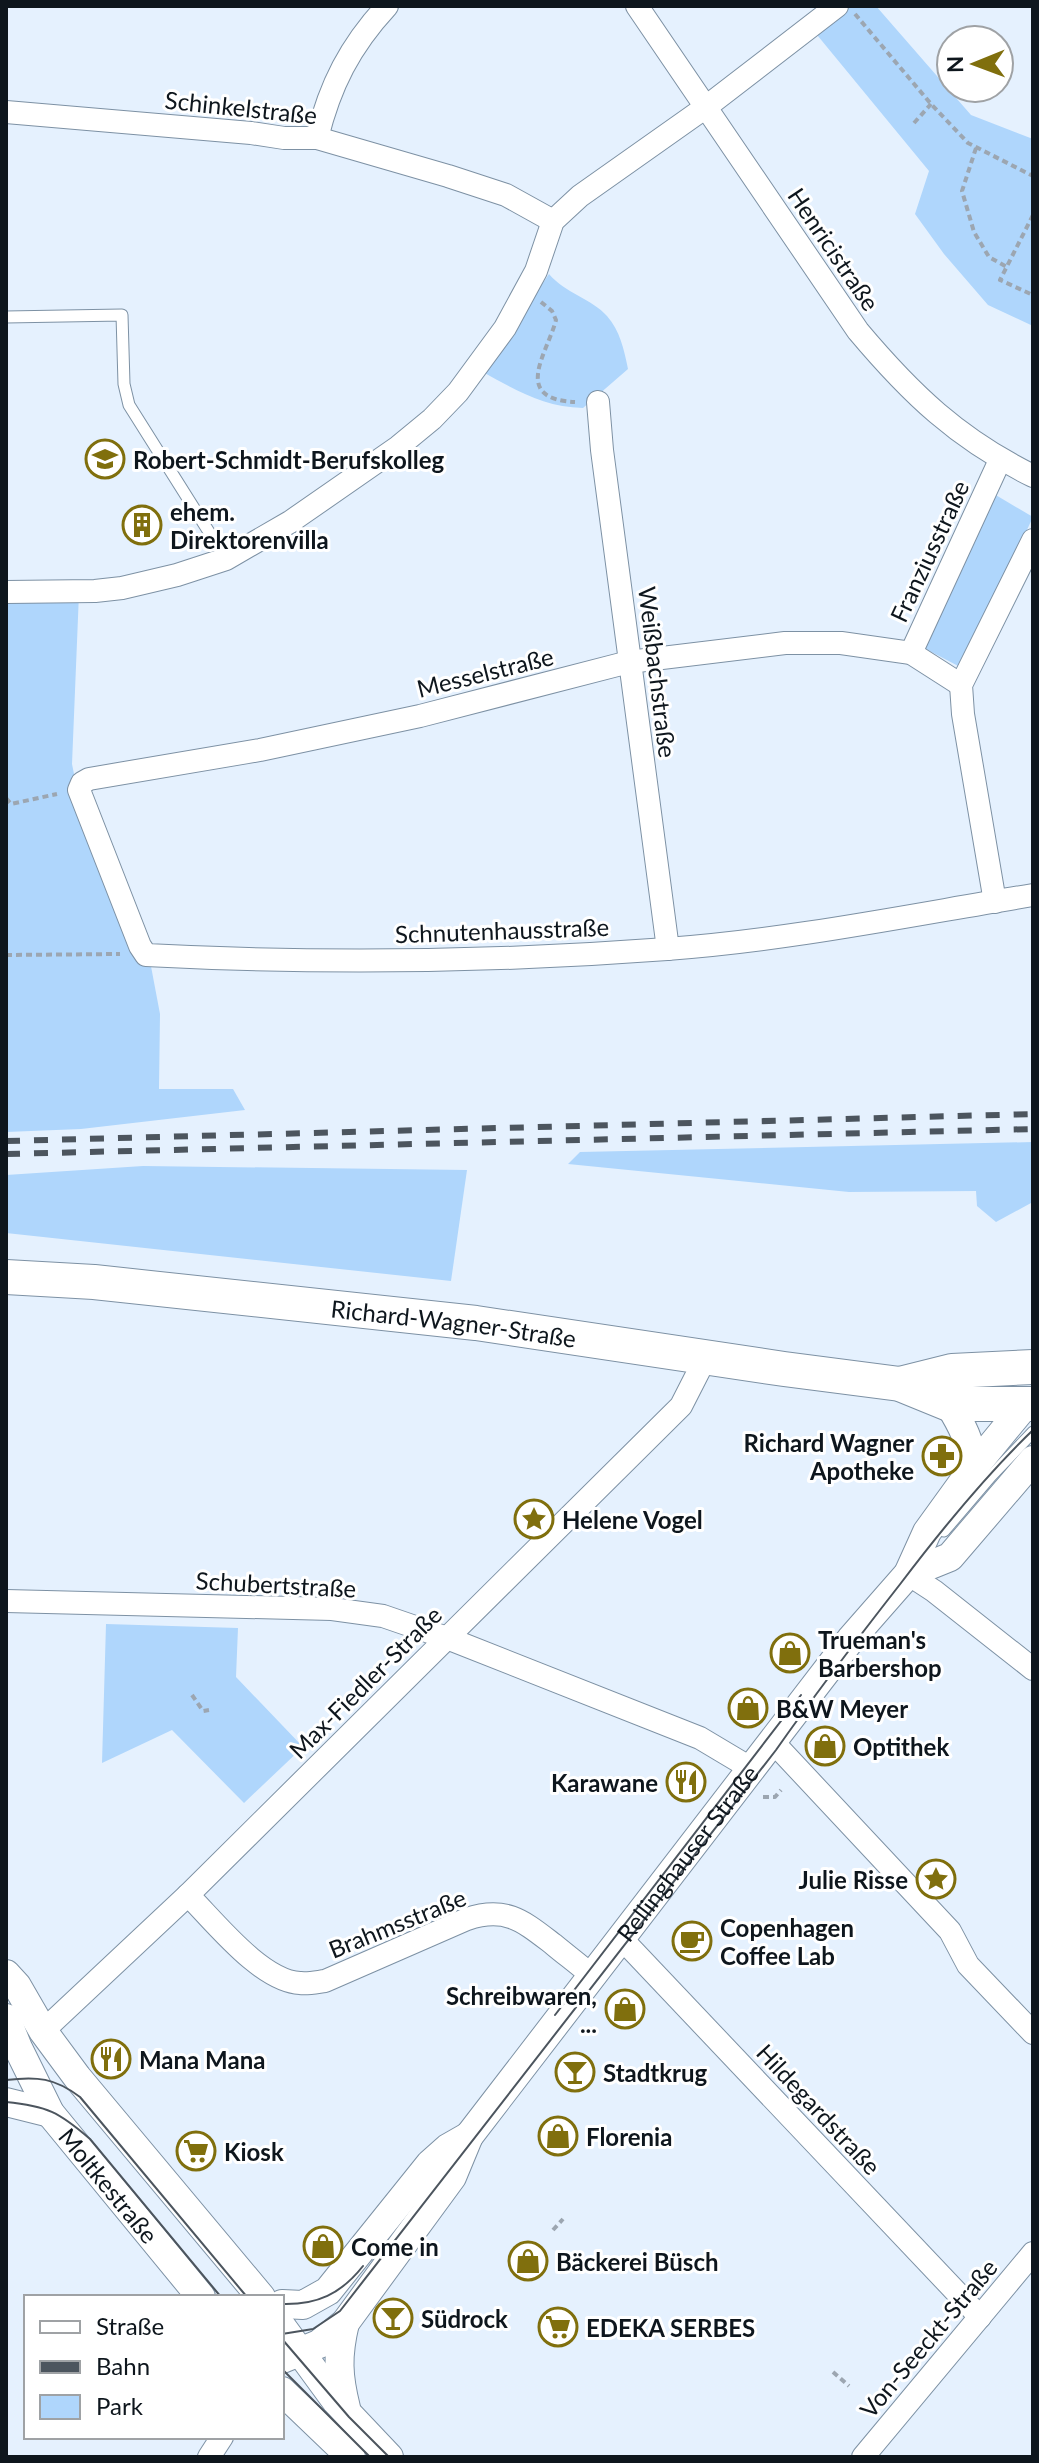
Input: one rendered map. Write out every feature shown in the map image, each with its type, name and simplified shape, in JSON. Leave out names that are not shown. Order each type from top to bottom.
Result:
[{"type":"main road","name":"Richard-Wagner-Straße","points":[[6,1277],[82,1281],[476,1323],[900,1384],[949,1404],[1030,1414]]},
{"type":"main road","name":"Richard-Wagner-Straße","points":[[900,1384],[952,1371],[1033,1367]]},
{"type":"street","points":[[317,138],[332,89],[351,50],[387,6]]},
{"type":"street","name":"Henricistraße","points":[[637,6],[858,331],[937,415],[1000,460],[1033,476]]},
{"type":"street","points":[[6,592],[122,588],[226,559],[290,522],[398,447],[432,419],[473,373],[505,328],[536,271],[553,221],[580,196],[706,107],[837,6]]},
{"type":"street","name":"Schinkelstraße","points":[[6,112],[284,138],[317,138],[506,195],[553,221]]},
{"type":"street","name":"Weißbachstraße","points":[[587,402],[629,662],[668,949]]},
{"type":"street","name":"Franziusstraße","points":[[961,685],[911,653],[1000,460]]},
{"type":"street","points":[[995,902],[963,714],[961,685],[1033,540]]},
{"type":"street","name":"Messelstraße","points":[[79,790],[82,783],[89,779],[260,750],[420,716],[629,662],[785,643],[841,643],[911,653]]},
{"type":"street","points":[[79,790],[146,955]]},
{"type":"street","name":"Schnutenhausstraße","points":[[146,955],[408,960],[668,949],[880,923],[1033,895]]},
{"type":"street","name":"Max-Fiedler-Straße","points":[[43,2031],[188,1895],[681,1406],[706,1357]]},
{"type":"street","points":[[949,1404],[967,1436],[974,1467]]},
{"type":"street","name":"Rellinghauser Straße","points":[[290,2356],[319,2344],[345,2323],[452,2177],[469,2136],[851,1639],[908,1574],[927,1532],[974,1467],[1030,1414]]},
{"type":"street","name":"Rellinghauser Straße","points":[[908,1574],[950,1557],[1033,1460]]},
{"type":"street","points":[[908,1574],[1033,1669]]},
{"type":"street","name":"Schubertstraße","points":[[6,1601],[332,1609],[383,1616],[447,1638],[700,1738],[752,1769]]},
{"type":"street","points":[[773,1742],[950,1931],[968,1965],[1033,2033]]},
{"type":"street","name":"Brahmsstraße","points":[[188,1895],[261,1968],[289,1981],[325,1981],[467,1919],[489,1914],[507,1916],[525,1923],[592,1976]]},
{"type":"street","name":"Hildegardstraße","points":[[620,1937],[980,2317]]},
{"type":"street","name":"Moltkestraße","points":[[6,1974],[77,2077],[259,2295]]},
{"type":"street","name":"Moltkestraße","points":[[6,2020],[16,2067],[199,2295]]},
{"type":"street","points":[[16,2067],[50,2068],[77,2077]]},
{"type":"street","points":[[6,2102],[50,2113]]},
{"type":"street","name":"Rellinghauser Straße","points":[[289,2309],[328,2291],[430,2164],[448,2148],[469,2136]]},
{"type":"street","name":"Von-Seeckt-Straße","points":[[863,2457],[1033,2253]]},
{"type":"street","points":[[345,2323],[339,2347],[339,2380],[349,2417]]},
{"type":"street","points":[[284,2334],[290,2356],[389,2457]]},
{"type":"street","points":[[284,2393],[351,2457]]},
{"type":"street","points":[[209,2457],[221,2439]]},
{"type":"lane","points":[[6,317],[122,315],[124,384],[129,405],[226,559]]},
{"type":"lane","points":[[908,1574],[991,1476],[1030,1414]]},
{"type":"path","points":[[849,6],[968,143],[1033,176]]},
{"type":"path","points":[[914,123],[931,104]]},
{"type":"path","points":[[976,147],[962,191],[974,232],[989,257],[1007,267]]},
{"type":"path","points":[[1033,215],[1000,280],[1033,295]]},
{"type":"path","points":[[546,305],[554,312],[556,320],[537,368],[538,379],[543,390],[554,399],[587,402]]},
{"type":"path","points":[[6,798],[9,806],[79,790]]},
{"type":"path","points":[[6,955],[146,955]]},
{"type":"path","points":[[192,1695],[203,1711],[209,1710]]},
{"type":"path","name":"Rellinghauser Straße","points":[[775,1797],[781,1790]]},
{"type":"path","points":[[553,2230],[563,2219]]},
{"type":"path","points":[[833,2372],[849,2386]]},
{"type":"green space","points":[[842,6],[876,6],[935,74],[935,104],[961,104],[971,115],[1033,139],[1033,326],[988,305],[944,254],[915,214],[929,171],[813,30]]},
{"type":"green space","points":[[549,274],[607,316],[625,354],[628,369],[583,408],[543,401],[483,372]]},
{"type":"green space","points":[[994,494],[1033,517],[962,668],[922,647]]},
{"type":"green space","points":[[79,593],[72,764],[78,794],[150,961],[160,1014],[159,1089],[233,1089],[245,1110],[81,1129],[6,1132],[6,594]]},
{"type":"green space","points":[[1033,1142],[1033,1204],[996,1222],[977,1206],[976,1191],[849,1192],[568,1164],[580,1152]]},
{"type":"green space","points":[[143,1166],[467,1170],[451,1281],[6,1233],[6,1175]]},
{"type":"green space","points":[[106,1624],[238,1628],[236,1677],[303,1747],[244,1803],[172,1730],[102,1763]]},
{"type":"tram line","points":[[284,2334],[313,2329],[340,2311],[776,1750],[932,1543],[1033,1430]]},
{"type":"tram line","points":[[555,2015],[801,1695]]},
{"type":"tram line","points":[[6,2080],[45,2080],[80,2097],[245,2295]]},
{"type":"tram line","points":[[6,2102],[52,2112],[90,2139],[219,2295]]},
{"type":"tram line","points":[[284,2304],[327,2296],[346,2284],[363,2266]]},
{"type":"tram line","points":[[284,2341],[349,2417],[389,2457]]},
{"type":"tram line","points":[[284,2371],[370,2457]]},
{"type":"railway","points":[[6,1141],[1033,1114]]},
{"type":"railway","points":[[6,1154],[1033,1129]]},
{"type":"place","name":"Robert-Schmidt-Berufskolleg","points":[[105,459]]},
{"type":"place","name":"ehem. Direktorenvilla","points":[[142,525]]},
{"type":"place","name":"Richard Wagner Apotheke","points":[[942,1456]]},
{"type":"place","name":"Helene Vogel","points":[[534,1519]]},
{"type":"place","name":"Trueman's Barbershop","points":[[790,1653]]},
{"type":"place","name":"B&W Meyer","points":[[748,1708]]},
{"type":"place","name":"Optithek","points":[[825,1746]]},
{"type":"place","name":"Karawane","points":[[686,1782]]},
{"type":"place","name":"Julie Risse","points":[[936,1879]]},
{"type":"place","name":"Copenhagen Coffee Lab","points":[[692,1941]]},
{"type":"place","name":"Schreibwaren, ...","points":[[625,2009]]},
{"type":"place","name":"Mana Mana","points":[[111,2059]]},
{"type":"place","name":"Stadtkrug","points":[[575,2072]]},
{"type":"place","name":"Florenia","points":[[558,2136]]},
{"type":"place","name":"Kiosk","points":[[196,2151]]},
{"type":"place","name":"Come in","points":[[323,2246]]},
{"type":"place","name":"Bäckerei Büsch","points":[[528,2261]]},
{"type":"place","name":"Südrock","points":[[393,2318]]},
{"type":"place","name":"EDEKA SERBES","points":[[558,2327]]}]
